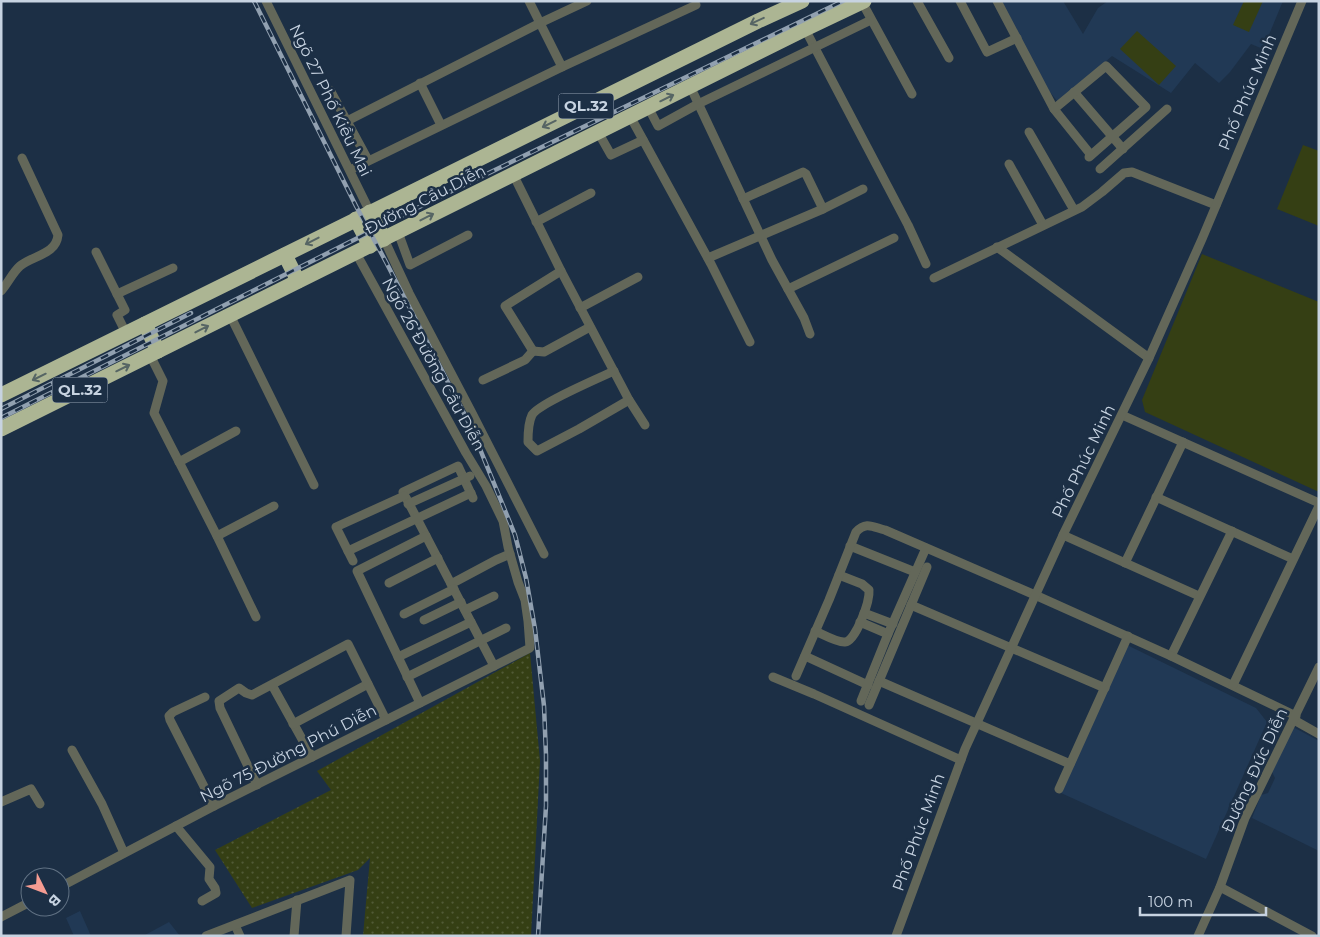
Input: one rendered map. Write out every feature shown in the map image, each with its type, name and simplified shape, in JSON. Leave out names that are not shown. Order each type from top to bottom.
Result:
[{"type":"highway","name":"Đường Cầu Diễn","points":[[1,396],[370,212],[802,1]]},
{"type":"highway","name":"Đường Cầu Diễn","points":[[1,428],[863,2]]},
{"type":"highway","points":[[370,212],[377,242]]},
{"type":"highway","points":[[356,219],[377,242]]},
{"type":"highway","points":[[285,255],[298,281]]},
{"type":"highway","points":[[145,324],[154,353]]},
{"type":"street","name":"Ngõ 27 Phố Kiều Mai","points":[[266,1],[370,212]]},
{"type":"street","points":[[529,1],[562,67]]},
{"type":"street","points":[[347,121],[587,1]]},
{"type":"street","points":[[916,1],[949,58]]},
{"type":"street","points":[[960,1],[987,52],[1016,38]]},
{"type":"street","points":[[997,1],[1054,109],[1090,156],[1146,107],[1106,66],[1054,109]]},
{"type":"street","name":"Phố Phúc Minh","points":[[896,936],[961,760],[1063,535],[1150,358],[1302,1]]},
{"type":"street","points":[[863,2],[912,94]]},
{"type":"street","points":[[350,170],[696,4]]},
{"type":"street","points":[[648,107],[658,126],[814,46],[871,20]]},
{"type":"street","points":[[805,29],[908,225],[926,264]]},
{"type":"street","points":[[420,84],[441,125]]},
{"type":"street","points":[[690,86],[772,260],[804,318],[810,334]]},
{"type":"street","points":[[330,90],[368,160]]},
{"type":"street","points":[[1074,92],[1123,149]]},
{"type":"street","points":[[1100,169],[1167,109]]},
{"type":"street","points":[[630,116],[708,258],[750,342]]},
{"type":"street","points":[[598,132],[611,155],[643,140]]},
{"type":"street","points":[[1029,132],[1074,210]]},
{"type":"street","points":[[1,291],[20,266],[53,248],[58,242],[58,235],[22,158]]},
{"type":"street","points":[[1009,164],[1043,225]]},
{"type":"street","points":[[743,199],[803,172],[806,174],[822,210]]},
{"type":"street","points":[[934,278],[1082,207],[1124,173],[1132,172],[1216,205]]},
{"type":"street","points":[[513,174],[580,308],[629,400],[645,425]]},
{"type":"street","points":[[708,258],[822,210],[863,189]]},
{"type":"street","points":[[536,222],[591,193]]},
{"type":"street","points":[[398,232],[410,264],[468,235]]},
{"type":"street","points":[[788,289],[894,238]]},
{"type":"street","points":[[377,242],[409,293],[544,554]]},
{"type":"street","points":[[997,247],[1150,358]]},
{"type":"street","points":[[96,252],[125,310],[116,315],[126,333]]},
{"type":"street","name":"Ngõ 26 Đường Cầu Diễn","points":[[356,253],[477,472],[407,500]]},
{"type":"street","points":[[117,294],[173,268]]},
{"type":"street","points":[[561,271],[505,306],[533,350],[544,352],[590,326]]},
{"type":"street","points":[[580,308],[638,277]]},
{"type":"street","points":[[230,315],[314,485]]},
{"type":"street","points":[[483,380],[525,360],[533,350]]},
{"type":"street","points":[[154,353],[163,382],[154,413],[256,617]]},
{"type":"street","points":[[614,371],[546,404],[533,414],[528,442],[537,450],[579,429],[629,400]]},
{"type":"street","points":[[1122,415],[1319,504],[1233,685]]},
{"type":"street","points":[[179,462],[236,432]]},
{"type":"street","points":[[1125,563],[1183,442]]},
{"type":"street","points":[[348,551],[417,520],[472,496],[458,466],[403,492],[417,520],[494,666]]},
{"type":"street","points":[[404,614],[453,587],[496,560],[510,554],[503,521],[477,472]]},
{"type":"street","points":[[1156,497],[1293,559]]},
{"type":"street","points":[[353,561],[336,527],[407,500]]},
{"type":"street","points":[[216,536],[274,506]]},
{"type":"street","points":[[796,676],[856,532],[861,526],[868,525],[885,530],[1128,636],[1233,685],[1295,718],[1319,734]]},
{"type":"street","points":[[1171,656],[1232,531]]},
{"type":"street","points":[[1063,535],[1199,596]]},
{"type":"street","points":[[420,703],[357,571],[426,536]]},
{"type":"street","points":[[850,546],[915,572]]},
{"type":"street","points":[[926,548],[868,684],[865,703],[879,681],[927,566]]},
{"type":"street","name":"Ngõ 75 Đường Phú Diễn","points":[[70,882],[214,806],[530,648],[525,600],[510,554]]},
{"type":"street","points":[[389,583],[438,558]]},
{"type":"street","points":[[815,631],[844,643],[854,637],[864,612],[869,590],[862,584],[839,575]]},
{"type":"street","points":[[424,620],[494,596]]},
{"type":"street","points":[[911,605],[1105,688]]},
{"type":"street","points":[[864,612],[893,624]]},
{"type":"street","points":[[398,657],[471,622]]},
{"type":"street","points":[[860,622],[888,634]]},
{"type":"street","points":[[407,676],[506,628]]},
{"type":"street","points":[[1059,789],[1128,636]]},
{"type":"street","points":[[257,785],[220,708],[219,701],[239,688],[252,695],[348,644],[386,720]]},
{"type":"street","points":[[804,656],[868,684]]},
{"type":"street","name":"Đường Đức Diễn","points":[[1198,936],[1220,887],[1245,818],[1319,667]]},
{"type":"street","points":[[773,677],[961,760]]},
{"type":"street","points":[[879,681],[1070,764]]},
{"type":"street","points":[[272,684],[312,757]]},
{"type":"street","points":[[293,724],[368,684]]},
{"type":"street","points":[[205,697],[172,712],[169,716],[214,806]]},
{"type":"street","points":[[72,750],[102,804],[124,854]]},
{"type":"street","points":[[1,802],[31,789],[40,804]]},
{"type":"street","points":[[176,826],[210,867],[209,879],[216,893],[202,901]]},
{"type":"street","points":[[206,936],[350,880],[346,936]]},
{"type":"street","points":[[1220,887],[1312,936]]},
{"type":"street","points":[[294,936],[297,900]]},
{"type":"street","points":[[1,917],[20,907]]},
{"type":"street","points":[[235,925],[240,936]]},
{"type":"shaded area","points":[[1000,1],[1063,1],[1083,34],[1098,8],[1108,1],[1283,1],[1263,49],[1251,44],[1230,72],[1219,83],[1195,63],[1171,93],[1112,56],[1059,103],[1049,91]]},
{"type":"shaded area","points":[[1127,645],[1256,708],[1267,722],[1206,859],[1061,793]]},
{"type":"shaded area","points":[[1293,727],[1319,741],[1319,851],[1252,818],[1261,795],[1268,793],[1275,778],[1272,772]]},
{"type":"shaded area","points":[[80,911],[91,936],[74,936],[66,918]]},
{"type":"shaded area","points":[[169,922],[180,936],[136,936],[145,935]]},
{"type":"green space","points":[[1244,1],[1263,1],[1249,32],[1233,25]]},
{"type":"green space","points":[[1137,31],[1176,66],[1159,85],[1120,49]]},
{"type":"green space","points":[[1303,145],[1319,151],[1319,226],[1277,209]]},
{"type":"green space","points":[[1202,254],[1319,302],[1319,492],[1145,412],[1142,400]]},
{"type":"green space","points":[[530,653],[540,761],[531,936],[363,936],[370,858],[358,870],[252,908],[215,850],[331,790],[317,771]]},
{"type":"railway","points":[[254,1],[356,206],[471,427],[515,535],[526,578],[535,629],[544,706],[546,806],[538,936]]},
{"type":"railway","points":[[1,418],[433,200],[843,1]]},
{"type":"railway","points":[[1,409],[191,313]]}]
